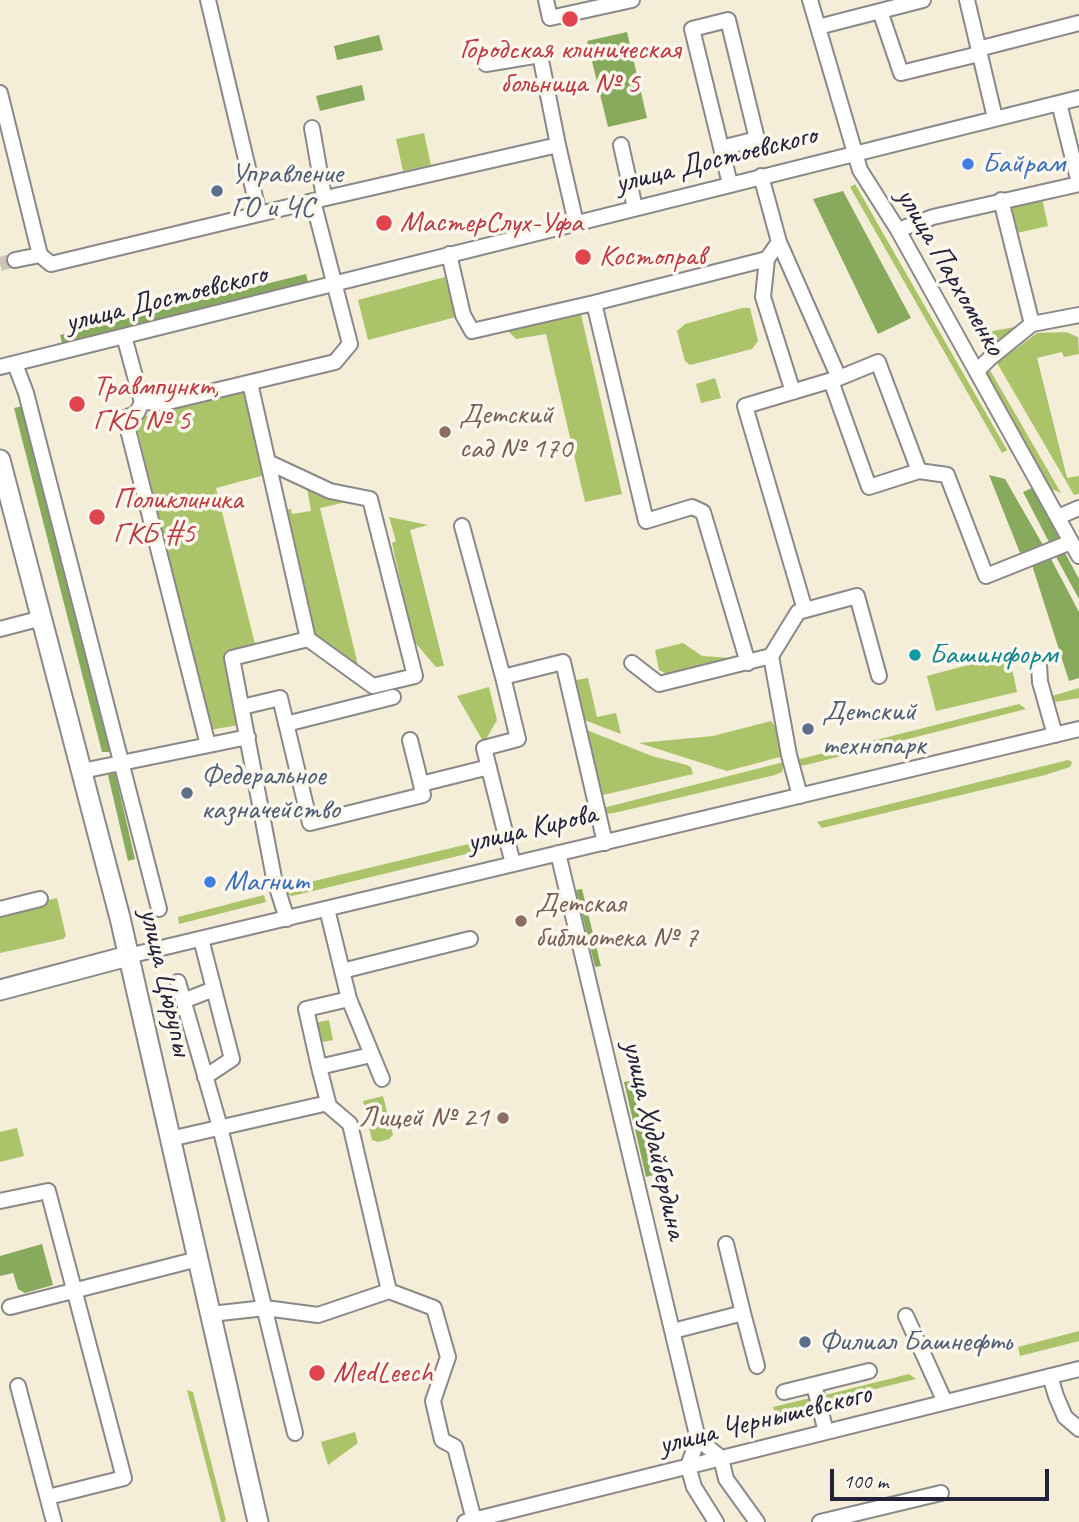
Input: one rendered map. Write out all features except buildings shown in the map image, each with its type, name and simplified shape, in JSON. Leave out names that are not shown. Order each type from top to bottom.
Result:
[{"type":"main road","name":"улица Цюрупы","points":[[0,460],[128,956],[258,1522]]},
{"type":"main road","name":"улица Кирова","points":[[0,990],[128,956]]},
{"type":"street","points":[[208,0],[259,214]]},
{"type":"street","points":[[546,0],[550,18],[631,0]]},
{"type":"street","name":"улица Пархоменко","points":[[810,0],[860,170],[898,230],[1079,556]]},
{"type":"street","points":[[818,27],[923,0]]},
{"type":"street","points":[[967,0],[995,118]]},
{"type":"street","points":[[880,11],[901,73],[1079,23]]},
{"type":"street","points":[[721,148],[757,139],[728,20],[692,29],[721,148],[730,184]]},
{"type":"street","points":[[486,64],[540,55],[576,223]]},
{"type":"street","points":[[0,93],[40,256],[51,264],[318,199],[558,145]]},
{"type":"street","name":"улица Достоевского","points":[[0,367],[1079,98]]},
{"type":"street","points":[[898,230],[933,217],[1079,183],[1059,103]]},
{"type":"street","points":[[142,402],[164,403],[335,362],[349,344],[332,284],[318,199],[312,128]]},
{"type":"street","points":[[621,145],[635,208]]},
{"type":"street","points":[[761,176],[779,242],[835,380],[869,487],[919,471],[947,475],[986,576],[1071,542]]},
{"type":"street","points":[[1001,200],[1032,324]]},
{"type":"street","points":[[779,242],[767,259],[763,296],[793,392]]},
{"type":"street","points":[[449,254],[463,314],[472,331],[767,259]]},
{"type":"street","points":[[15,260],[40,256]]},
{"type":"street","points":[[594,303],[646,521],[692,507],[703,512],[748,663]]},
{"type":"street","points":[[977,371],[1032,324],[1079,315]]},
{"type":"street","points":[[124,336],[142,402],[137,412],[125,418],[208,745]]},
{"type":"street","points":[[805,610],[745,406],[835,380],[878,362],[919,471]]},
{"type":"street","points":[[15,363],[26,393],[159,909]]},
{"type":"street","points":[[250,383],[308,639],[373,686],[415,676],[370,499],[330,491],[270,463]]},
{"type":"street","points":[[1058,517],[1079,508]]},
{"type":"street","points":[[462,526],[518,739],[484,748],[513,864]]},
{"type":"street","points":[[632,663],[659,684],[748,663],[771,656],[798,612],[857,596],[879,676]]},
{"type":"street","points":[[0,629],[42,618]]},
{"type":"street","points":[[286,919],[274,878],[232,658],[308,639]]},
{"type":"street","points":[[771,656],[789,755],[800,796]]},
{"type":"street","points":[[503,677],[562,662],[605,843]]},
{"type":"street","points":[[1039,664],[1040,682],[1055,735]]},
{"type":"street","points":[[286,724],[393,697]]},
{"type":"street","points":[[242,707],[279,698],[310,823],[423,795],[410,740]]},
{"type":"street","name":"улица Кирова","points":[[128,956],[1079,729]]},
{"type":"street","points":[[82,771],[248,737]]},
{"type":"street","points":[[421,784],[489,767]]},
{"type":"street","name":"улица Худайбердина","points":[[558,853],[698,1439]]},
{"type":"street","points":[[0,909],[40,899]]},
{"type":"street","points":[[327,909],[349,999],[382,1079]]},
{"type":"street","points":[[201,939],[232,1059],[205,1077]]},
{"type":"street","points":[[342,971],[470,939]]},
{"type":"street","points":[[178,982],[220,1127],[295,1433]]},
{"type":"street","points":[[183,1001],[214,989]]},
{"type":"street","points":[[349,999],[306,1009],[328,1103],[350,1124],[388,1291]]},
{"type":"street","points":[[320,1067],[371,1055]]},
{"type":"street","points":[[170,1139],[328,1103]]},
{"type":"street","points":[[0,1201],[48,1191],[124,1478],[48,1497]]},
{"type":"street","points":[[726,1244],[757,1366]]},
{"type":"street","points":[[10,1307],[198,1259]]},
{"type":"street","points":[[211,1314],[265,1308],[318,1315],[388,1291],[434,1308],[448,1357],[433,1401],[442,1440],[455,1447],[469,1521]]},
{"type":"street","points":[[673,1331],[743,1313]]},
{"type":"street","points":[[906,1316],[945,1402]]},
{"type":"street","name":"улица Чернышевского","points":[[469,1521],[1079,1369]]},
{"type":"street","points":[[784,1392],[869,1371]]},
{"type":"street","points":[[1051,1376],[1065,1417],[1079,1429]]},
{"type":"street","points":[[814,1385],[825,1432]]},
{"type":"street","points":[[18,1386],[54,1522]]},
{"type":"street","points":[[716,1522],[694,1487],[688,1466],[698,1439],[720,1458],[726,1479],[757,1522]]},
{"type":"street","points":[[820,1522],[941,1493]]},
{"type":"green space","points":[[627,32],[647,118],[608,127],[587,41]]},
{"type":"green space","points":[[379,35],[383,50],[337,60],[334,46]]},
{"type":"green space","points":[[362,85],[365,100],[320,111],[316,96]]},
{"type":"green space","points":[[424,133],[431,165],[403,171],[396,139]]},
{"type":"green space","points":[[855,184],[1007,450],[1002,453],[850,187]]},
{"type":"green space","points":[[843,191],[911,318],[878,334],[813,199]]},
{"type":"green space","points":[[1042,198],[1048,226],[1017,233],[1011,205]]},
{"type":"green space","points":[[306,274],[308,282],[62,343],[60,335]]},
{"type":"green space","points":[[445,277],[456,317],[368,340],[358,300]]},
{"type":"green space","points":[[750,308],[758,341],[752,349],[690,365],[685,361],[677,331],[685,324]]},
{"type":"green space","points":[[580,310],[622,494],[585,502],[546,334],[516,339],[505,328]]},
{"type":"green space","points":[[1020,326],[989,348],[982,338],[993,331]]},
{"type":"green space","points":[[1066,332],[1078,337],[1079,354],[1064,357],[1062,352],[1037,358],[1067,478],[1079,476],[1079,494],[1074,495],[997,363],[1037,333]]},
{"type":"green space","points":[[987,365],[1061,493],[1049,488],[983,372]]},
{"type":"green space","points":[[715,378],[721,398],[701,403],[696,384]]},
{"type":"green space","points":[[245,389],[265,475],[216,488],[255,644],[226,651],[239,725],[209,730],[135,419]]},
{"type":"green space","points":[[23,406],[112,752],[102,752],[14,408]]},
{"type":"green space","points":[[989,475],[1005,479],[1043,545],[1020,553]]},
{"type":"green space","points":[[1034,487],[1060,539],[1050,544],[1023,492]]},
{"type":"green space","points":[[307,488],[351,501],[320,508],[358,665],[313,637],[281,511],[291,509],[292,514],[311,511]]},
{"type":"green space","points":[[389,517],[428,525],[410,530],[444,666],[436,667],[413,640],[392,543],[396,541]]},
{"type":"green space","points":[[1064,551],[1079,579],[1079,599],[1055,555]]},
{"type":"green space","points":[[1051,559],[1079,612],[1079,678],[1069,681],[1032,565]]},
{"type":"green space","points":[[683,643],[702,656],[732,658],[669,675],[659,670],[655,650]]},
{"type":"green space","points":[[1009,654],[1017,692],[936,711],[927,676]]},
{"type":"green space","points":[[588,678],[597,717],[616,713],[621,734],[579,718],[571,681]]},
{"type":"green space","points":[[489,687],[497,720],[484,743],[457,696]]},
{"type":"green space","points":[[1079,688],[1079,698],[1049,703],[1052,696]]},
{"type":"green space","points":[[1019,704],[1026,709],[806,765],[799,766],[796,760]]},
{"type":"green space","points":[[771,721],[777,728],[782,754],[780,757],[727,771],[639,743],[713,736]]},
{"type":"green space","points":[[579,727],[652,756],[687,765],[691,767],[693,774],[599,796]]},
{"type":"green space","points":[[1068,760],[1072,762],[1070,767],[1045,775],[822,828],[817,822]]},
{"type":"green space","points":[[784,762],[782,772],[775,775],[614,813],[605,814],[603,808]]},
{"type":"green space","points":[[115,773],[135,859],[128,861],[108,775]]},
{"type":"green space","points":[[485,840],[487,849],[292,896],[286,894],[285,888]]},
{"type":"green space","points":[[582,889],[601,966],[595,967],[576,890]]},
{"type":"green space","points":[[264,895],[266,902],[179,924],[178,917]]},
{"type":"green space","points":[[57,898],[66,936],[63,939],[0,953],[0,911]]},
{"type":"green space","points":[[329,1020],[333,1040],[318,1043],[314,1023]]},
{"type":"green space","points":[[631,1081],[653,1175],[646,1177],[624,1082]]},
{"type":"green space","points":[[383,1096],[393,1135],[378,1142],[372,1140],[363,1101]]},
{"type":"green space","points":[[17,1128],[24,1156],[0,1162],[0,1132]]},
{"type":"green space","points":[[42,1244],[53,1285],[25,1293],[18,1289],[13,1273],[0,1276],[0,1256]]},
{"type":"green space","points":[[1079,1331],[1079,1341],[1020,1356],[1018,1347]]},
{"type":"green space","points":[[909,1374],[916,1379],[826,1401],[825,1395]]},
{"type":"green space","points":[[187,1390],[193,1392],[226,1520],[224,1522],[221,1522]]},
{"type":"green space","points":[[810,1398],[812,1405],[775,1414],[773,1407]]},
{"type":"green space","points":[[355,1432],[358,1443],[328,1465],[321,1442]]},
{"type":"tunnel","points":[[0,264],[15,260]]},
{"type":"place","name":"Городская клиническая больница № 5","points":[[570,19]]},
{"type":"place","name":"Байрам","points":[[968,164]]},
{"type":"place","name":"Управление ГО и ЧС","points":[[217,191]]},
{"type":"place","name":"МастерСлух-Уфа","points":[[384,223]]},
{"type":"place","name":"Костоправ","points":[[583,257]]},
{"type":"place","name":"Травмпункт, ГКБ № 5","points":[[77,404]]},
{"type":"place","name":"Детский сад № 170","points":[[445,432]]},
{"type":"place","name":"Поликлиника ГКБ #5","points":[[97,517]]},
{"type":"place","name":"Башинформ","points":[[915,655]]},
{"type":"place","name":"Детский технопарк","points":[[808,729]]},
{"type":"place","name":"Федеральное казначейство","points":[[187,793]]},
{"type":"place","name":"Магнит","points":[[210,882]]},
{"type":"place","name":"Детская библиотека № 7","points":[[521,921]]},
{"type":"place","name":"Лицей № 21","points":[[503,1118]]},
{"type":"place","name":"Филиал Башнефть","points":[[805,1342]]},
{"type":"place","name":"MedLeech","points":[[317,1373]]}]
